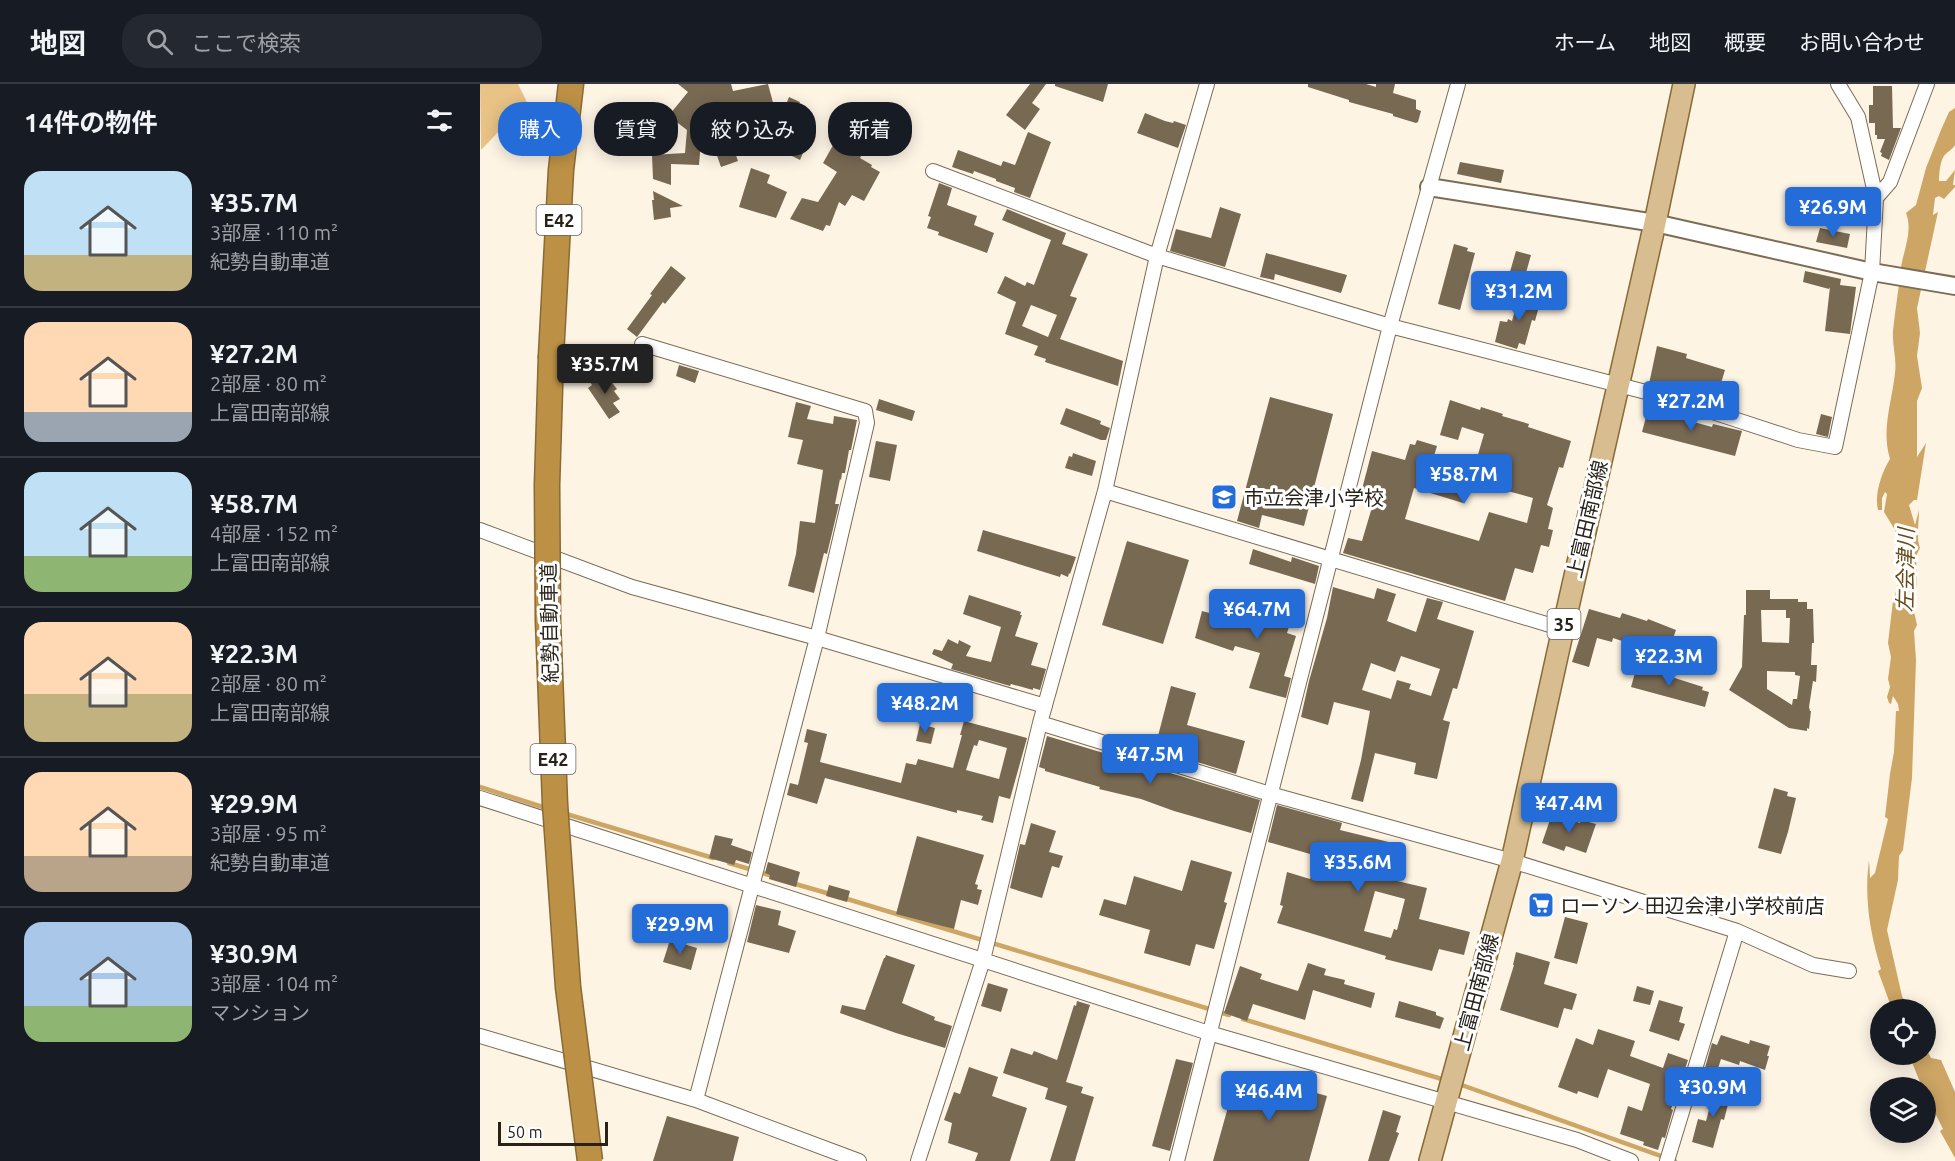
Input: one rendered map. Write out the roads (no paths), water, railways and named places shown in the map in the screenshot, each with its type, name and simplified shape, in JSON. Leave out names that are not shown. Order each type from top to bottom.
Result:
[{"type":"highway","name":"紀勢自動車道","points":[[571,84],[561,170],[551,356],[546,484],[548,621],[555,804],[568,987],[590,1161]]},
{"type":"main road","name":"上富田南部線","points":[[1430,1161],[1512,861],[1655,224],[1684,84]]},
{"type":"street","points":[[918,1161],[983,960],[1040,723],[1105,491],[1157,256],[1207,84]]},
{"type":"street","points":[[1177,1161],[1390,326],[1458,84]]},
{"type":"street","points":[[933,171],[1157,256],[1390,326],[1618,384],[1673,399],[1798,440],[1836,447],[1872,272],[1876,198],[1858,117],[1838,84]]},
{"type":"street","points":[[1876,198],[1890,182],[1927,84]]},
{"type":"street","points":[[1429,187],[1655,224],[1872,272],[1955,286]]},
{"type":"street","points":[[642,344],[865,411],[867,423],[817,638],[696,1100]]},
{"type":"street","points":[[1105,491],[1563,629]]},
{"type":"street","points":[[480,530],[632,586],[1045,706]]},
{"type":"street","points":[[1040,723],[1270,794],[1512,861],[1737,931],[1813,965],[1849,971]]},
{"type":"street","points":[[480,798],[1209,1033],[1577,1140],[1631,1161]]},
{"type":"street","points":[[1666,1161],[1737,931]]},
{"type":"street","points":[[480,1036],[696,1100],[860,1161]]},
{"type":"water","name":"左会津川","points":[[1955,108],[1955,145],[1943,158],[1939,181],[1946,181],[1955,170],[1953,185],[1955,187],[1944,199],[1939,196],[1935,198],[1933,215],[1938,212],[1917,308],[1920,333],[1917,356],[1922,388],[1917,401],[1917,457],[1926,443],[1917,500],[1909,505],[1915,525],[1919,510],[1920,548],[1916,556],[1917,585],[1911,598],[1917,625],[1914,631],[1916,660],[1912,778],[1903,850],[1899,856],[1898,880],[1887,930],[1903,999],[1888,999],[1878,971],[1881,969],[1871,929],[1867,888],[1869,860],[1870,878],[1875,873],[1888,819],[1885,817],[1894,752],[1896,711],[1899,711],[1893,696],[1891,704],[1887,697],[1890,687],[1888,679],[1891,657],[1888,643],[1893,601],[1903,568],[1895,530],[1884,512],[1887,494],[1885,492],[1882,498],[1882,510],[1878,510],[1877,497],[1890,459],[1887,437],[1895,368],[1893,331],[1909,226],[1906,213],[1916,205],[1926,168],[1949,112]]},
{"type":"water","points":[[1936,1059],[1941,1060],[1955,1092],[1955,1158],[1940,1131],[1943,1129],[1936,1115],[1936,1077],[1918,1077],[1913,1065],[1936,1065]]},
{"type":"waterway","points":[[480,787],[549,809]]},
{"type":"waterway","points":[[563,813],[713,858]]},
{"type":"waterway","points":[[729,863],[776,877]]},
{"type":"waterway","points":[[792,883],[830,894]]},
{"type":"waterway","points":[[844,898],[1229,1015]]},
{"type":"waterway","points":[[1243,1019],[1445,1080]]},
{"type":"waterway","points":[[1456,1083],[1675,1161]]},
{"type":"place","name":"市立会津小学校","points":[[1224,497]]},
{"type":"place","name":"ローソン 田辺会津小学校前店","points":[[1541,905]]}]
